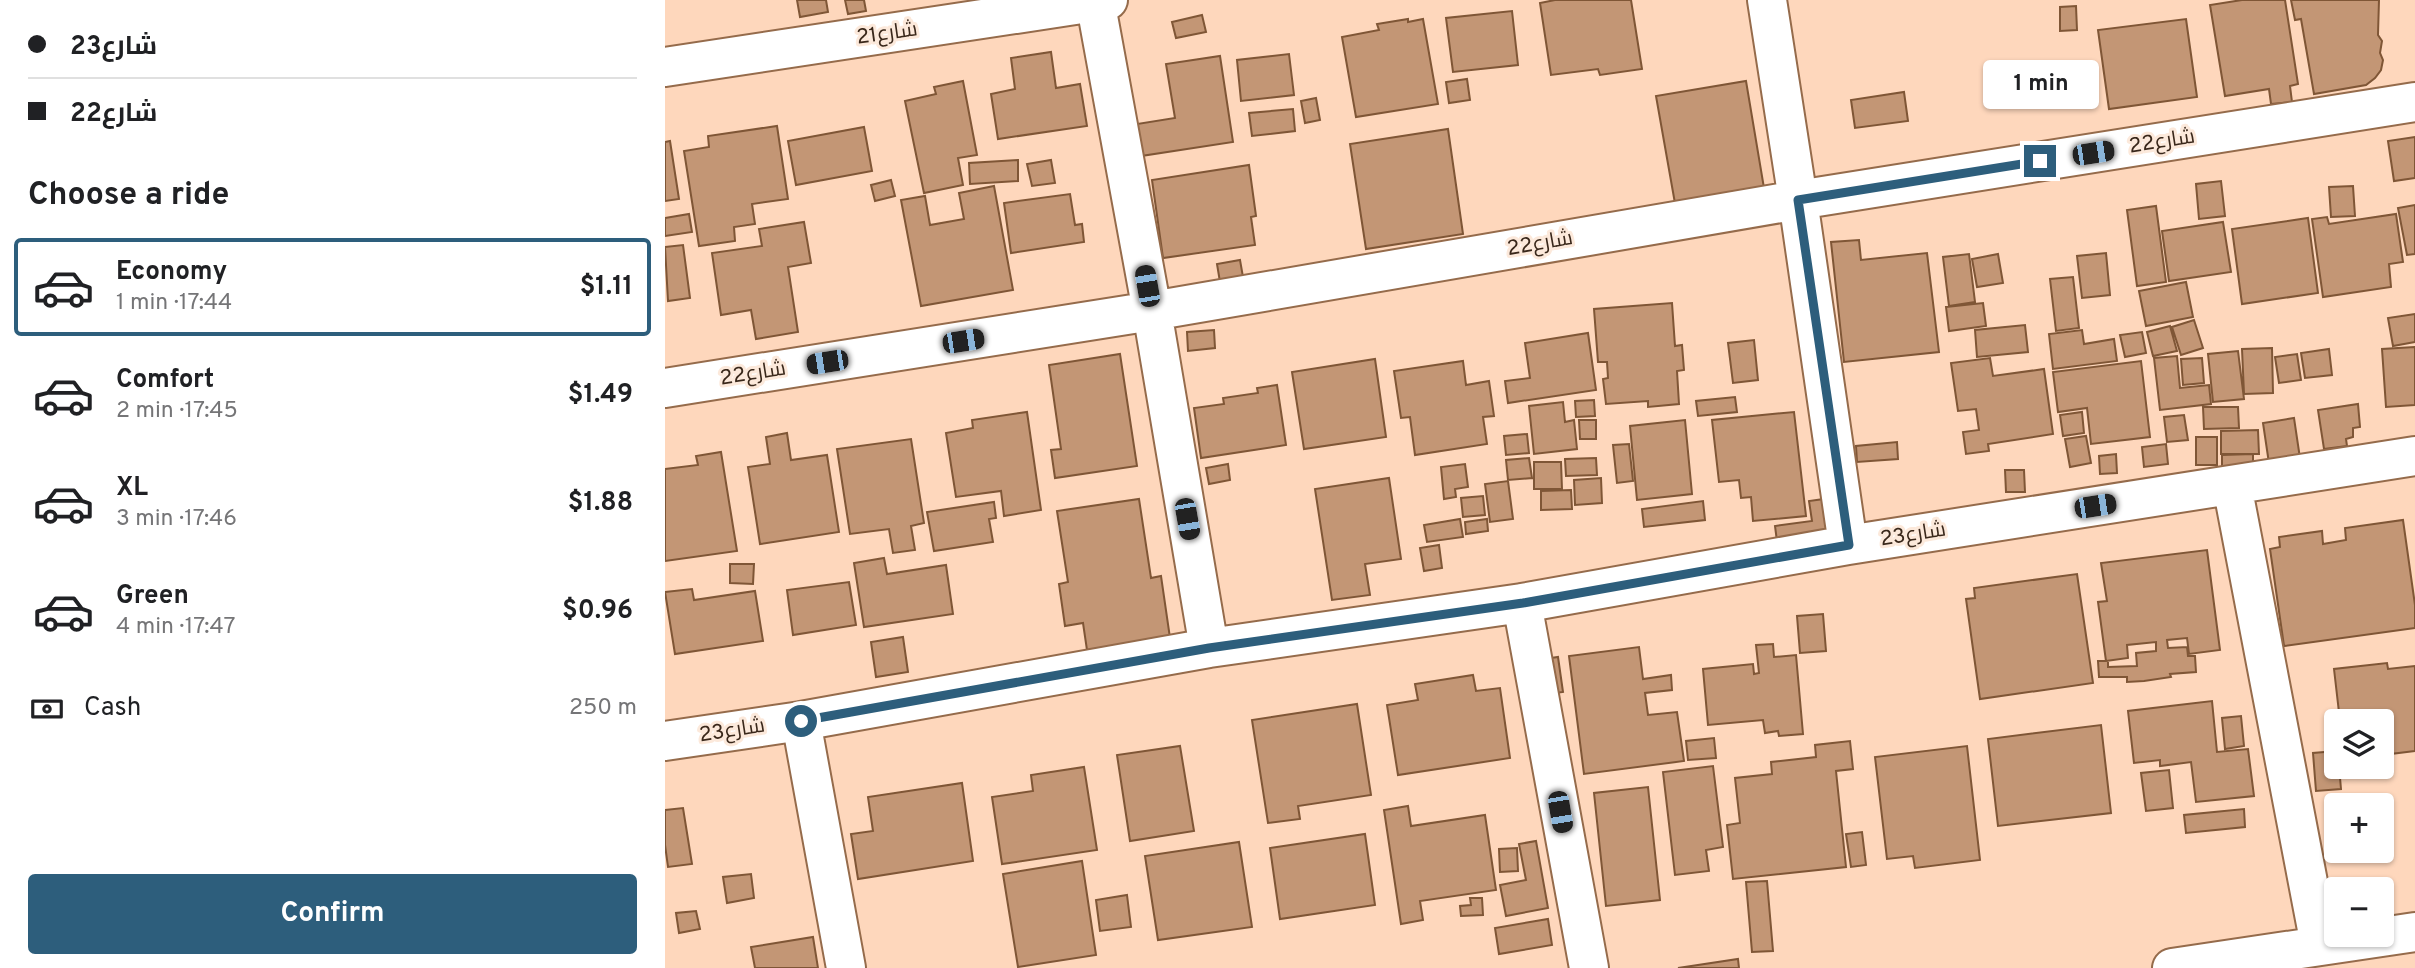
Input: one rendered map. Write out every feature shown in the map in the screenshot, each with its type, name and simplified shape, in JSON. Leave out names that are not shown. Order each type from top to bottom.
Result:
[{"type":"street","points":[[1767,0],[1849,545]]},
{"type":"street","points":[[1099,1],[1209,648]]},
{"type":"street","name":"شارع21","points":[[665,66],[1099,1]]},
{"type":"street","name":"شارع22","points":[[665,388],[1152,311],[1798,200],[2415,102]]},
{"type":"street","name":"شارع23","points":[[665,741],[801,721],[1209,648],[1523,603],[1849,545],[2415,456]]},
{"type":"street","points":[[2232,485],[2320,946]]},
{"type":"street","points":[[1523,603],[1589,968]]},
{"type":"street","points":[[801,721],[846,968]]},
{"type":"street","points":[[2172,968],[2415,932]]},
{"type":"building","points":[[797,0],[826,0],[828,12],[800,17]]},
{"type":"building","points":[[845,0],[864,0],[866,11],[848,14]]},
{"type":"building","points":[[1555,0],[1631,0],[1642,69],[1600,75],[1598,69],[1551,75],[1540,3]]},
{"type":"building","points":[[2242,0],[2285,0],[2298,84],[2290,86],[2292,102],[2271,104],[2269,89],[2225,96],[2210,5]]},
{"type":"building","points":[[2291,0],[2379,0],[2378,35],[2382,41],[2380,53],[2383,60],[2381,70],[2375,78],[2366,85],[2314,94],[2301,19],[2295,20]]},
{"type":"building","points":[[2076,6],[2077,30],[2060,31],[2060,7]]},
{"type":"building","points":[[1512,11],[1518,65],[1453,72],[1446,18]]},
{"type":"building","points":[[1202,15],[1206,32],[1176,38],[1172,22]]},
{"type":"building","points":[[1408,19],[1408,22],[1423,19],[1438,104],[1356,117],[1342,37],[1379,30],[1377,24]]},
{"type":"building","points":[[2186,19],[2197,97],[2109,109],[2098,30]]},
{"type":"building","points":[[1051,52],[1056,88],[1080,84],[1087,126],[998,139],[991,94],[1015,89],[1011,58]]},
{"type":"building","points":[[1289,54],[1294,95],[1241,101],[1237,60]]},
{"type":"building","points":[[1220,56],[1233,142],[1141,156],[1137,124],[1175,118],[1166,64]]},
{"type":"building","points":[[1467,79],[1470,100],[1449,103],[1446,82]]},
{"type":"building","points":[[963,81],[977,155],[958,158],[963,185],[924,193],[905,101],[936,94],[934,87]]},
{"type":"building","points":[[1746,81],[1765,194],[1676,209],[1656,96]]},
{"type":"building","points":[[1904,92],[1908,121],[1855,128],[1851,100]]},
{"type":"building","points":[[1316,98],[1320,120],[1305,123],[1301,101]]},
{"type":"building","points":[[1293,109],[1295,131],[1252,136],[1249,113]]},
{"type":"building","points":[[777,126],[788,199],[752,204],[755,224],[734,227],[735,241],[699,246],[684,151],[709,147],[708,136]]},
{"type":"building","points":[[864,127],[872,171],[796,185],[788,141]]},
{"type":"building","points":[[1448,129],[1463,234],[1366,249],[1350,144]]},
{"type":"building","points":[[2415,137],[2415,178],[2394,181],[2388,141]]},
{"type":"building","points":[[670,141],[679,199],[665,201],[665,142]]},
{"type":"building","points":[[1018,160],[1018,181],[970,184],[969,163]]},
{"type":"building","points":[[1051,160],[1055,183],[1032,186],[1027,164]]},
{"type":"building","points":[[1249,165],[1256,216],[1251,217],[1255,245],[1163,258],[1152,180]]},
{"type":"building","points":[[891,180],[895,196],[875,201],[871,185]]},
{"type":"building","points":[[2221,181],[2225,216],[2199,219],[2196,184]]},
{"type":"building","points":[[994,186],[1013,290],[921,306],[901,200],[925,196],[930,225],[964,219],[959,193]]},
{"type":"building","points":[[2353,186],[2355,216],[2331,217],[2329,187]]},
{"type":"building","points":[[1070,194],[1075,225],[1082,224],[1084,242],[1011,253],[1004,203]]},
{"type":"building","points":[[2415,205],[2415,254],[2407,255],[2398,208]]},
{"type":"building","points":[[2156,206],[2166,282],[2137,286],[2127,210]]},
{"type":"building","points":[[689,214],[692,232],[665,236],[665,218]]},
{"type":"building","points":[[2396,214],[2403,262],[2389,264],[2391,287],[2323,297],[2312,219],[2327,217],[2329,224]]},
{"type":"building","points":[[2308,218],[2318,293],[2242,304],[2232,229]]},
{"type":"building","points":[[804,222],[811,263],[788,267],[798,332],[756,339],[751,310],[721,315],[712,253],[762,246],[759,229]]},
{"type":"building","points":[[2223,222],[2231,272],[2169,281],[2162,231]]},
{"type":"building","points":[[1859,240],[1861,260],[1927,253],[1939,352],[1844,362],[1831,242]]},
{"type":"building","points":[[683,245],[690,298],[668,301],[665,247]]},
{"type":"building","points":[[2106,253],[2110,295],[2082,298],[2077,256]]},
{"type":"building","points":[[1969,254],[1975,302],[1949,306],[1943,257]]},
{"type":"building","points":[[1998,254],[2003,283],[1977,287],[1972,259]]},
{"type":"building","points":[[1240,260],[1243,277],[1220,282],[1217,264]]},
{"type":"building","points":[[2073,277],[2079,328],[2056,331],[2050,279]]},
{"type":"building","points":[[2186,282],[2193,317],[2146,326],[2139,291]]},
{"type":"building","points":[[1672,303],[1675,346],[1682,345],[1684,370],[1677,371],[1679,404],[1648,407],[1648,401],[1606,404],[1603,379],[1608,378],[1607,362],[1598,362],[1594,309]]},
{"type":"building","points":[[1983,303],[1986,326],[1949,331],[1946,307]]},
{"type":"building","points":[[2415,314],[2415,342],[2393,346],[2388,318]]},
{"type":"building","points":[[2194,320],[2203,348],[2181,355],[2172,327]]},
{"type":"building","points":[[2025,325],[2028,352],[1977,357],[1975,330]]},
{"type":"building","points":[[2170,326],[2177,351],[2153,356],[2147,332]]},
{"type":"building","points":[[1214,330],[1215,348],[1188,351],[1187,332]]},
{"type":"building","points":[[2082,330],[2084,344],[2114,339],[2117,361],[2053,369],[2049,334]]},
{"type":"building","points":[[2142,332],[2146,353],[2125,357],[2120,335]]},
{"type":"building","points":[[1588,333],[1596,390],[1508,403],[1505,381],[1530,378],[1525,343]]},
{"type":"building","points":[[1754,340],[1758,380],[1733,383],[1728,343]]},
{"type":"building","points":[[2415,347],[2415,405],[2386,407],[2382,349]]},
{"type":"building","points":[[2272,348],[2273,393],[2244,394],[2242,349]]},
{"type":"building","points":[[2329,349],[2332,375],[2305,378],[2301,353]]},
{"type":"building","points":[[2238,351],[2244,399],[2213,402],[2208,354]]},
{"type":"building","points":[[1120,354],[1137,466],[1055,478],[1051,450],[1061,449],[1049,365]]},
{"type":"building","points":[[2297,354],[2301,380],[2279,383],[2275,357]]},
{"type":"building","points":[[2177,356],[2180,388],[2209,385],[2211,404],[2160,410],[2154,358]]},
{"type":"building","points":[[1990,358],[1993,376],[2044,369],[2053,434],[1988,444],[1989,451],[1966,454],[1963,432],[1979,430],[1976,409],[1958,411],[1951,363]]},
{"type":"building","points":[[2202,358],[2204,383],[2183,385],[2181,359]]},
{"type":"building","points":[[1375,359],[1386,437],[1304,449],[1292,372]]},
{"type":"building","points":[[1463,361],[1466,385],[1489,381],[1494,416],[1483,417],[1487,444],[1415,455],[1410,417],[1401,418],[1394,371]]},
{"type":"building","points":[[2141,361],[2150,437],[2091,444],[2087,408],[2058,412],[2053,372]]},
{"type":"building","points":[[1277,385],[1286,445],[1201,458],[1194,408],[1224,404],[1223,398],[1258,393],[1257,388]]},
{"type":"building","points":[[1735,397],[1737,412],[1698,416],[1696,401]]},
{"type":"building","points":[[1594,400],[1595,416],[1576,417],[1575,401]]},
{"type":"building","points":[[1563,402],[1565,422],[1574,420],[1577,449],[1534,454],[1529,406]]},
{"type":"building","points":[[2358,404],[2360,427],[2353,428],[2353,437],[2346,439],[2347,446],[2324,449],[2318,410]]},
{"type":"building","points":[[2203,407],[2238,407],[2239,428],[2204,429]]},
{"type":"building","points":[[1027,412],[1041,510],[1004,516],[1001,491],[956,497],[946,433],[973,428],[972,420]]},
{"type":"building","points":[[1794,412],[1806,516],[1753,521],[1751,497],[1741,498],[1739,480],[1719,482],[1712,420]]},
{"type":"building","points":[[2082,412],[2084,433],[2063,436],[2060,415]]},
{"type":"building","points":[[2184,415],[2188,440],[2167,442],[2164,417]]},
{"type":"building","points":[[2294,418],[2301,465],[2270,470],[2263,423]]},
{"type":"building","points":[[1579,420],[1596,420],[1596,439],[1580,439]]},
{"type":"building","points":[[1685,420],[1692,494],[1637,500],[1630,426]]},
{"type":"building","points":[[2258,430],[2259,454],[2221,454],[2221,431]]},
{"type":"building","points":[[787,433],[791,460],[827,455],[839,532],[760,544],[748,467],[770,464],[766,437]]},
{"type":"building","points":[[1527,434],[1529,453],[1506,455],[1504,436]]},
{"type":"building","points":[[2086,436],[2091,463],[2070,467],[2065,439]]},
{"type":"building","points":[[2196,437],[2217,437],[2217,465],[2196,465]]},
{"type":"building","points":[[911,439],[924,523],[911,526],[915,550],[893,553],[889,529],[850,534],[837,449]]},
{"type":"building","points":[[1897,442],[1898,459],[1857,462],[1856,446]]},
{"type":"building","points":[[1629,444],[1633,481],[1617,483],[1613,445]]},
{"type":"building","points":[[2166,444],[2168,464],[2144,467],[2142,447]]},
{"type":"building","points":[[721,452],[737,551],[665,561],[665,469],[698,465],[696,456]]},
{"type":"building","points":[[2116,454],[2117,473],[2100,474],[2099,456]]},
{"type":"building","points":[[2253,454],[2253,474],[2222,475],[2222,455]]},
{"type":"building","points":[[1529,458],[1532,478],[1508,480],[1506,460]]},
{"type":"building","points":[[1596,458],[1597,475],[1566,476],[1565,459]]},
{"type":"building","points":[[1534,462],[1561,462],[1562,489],[1534,489]]},
{"type":"building","points":[[1228,464],[1230,480],[1209,484],[1206,468]]},
{"type":"building","points":[[1465,464],[1468,487],[1455,489],[1456,497],[1444,499],[1441,467]]},
{"type":"building","points":[[2005,470],[2024,470],[2025,492],[2006,492]]},
{"type":"building","points":[[1389,478],[1401,559],[1365,564],[1370,595],[1332,600],[1315,489]]},
{"type":"building","points":[[1601,478],[1602,503],[1575,505],[1574,480]]},
{"type":"building","points":[[1508,481],[1513,519],[1490,522],[1485,484]]},
{"type":"building","points":[[1571,490],[1572,509],[1541,510],[1541,491]]},
{"type":"building","points":[[1483,496],[1485,515],[1463,517],[1461,498]]},
{"type":"building","points":[[1139,499],[1151,578],[1161,576],[1170,638],[1087,650],[1083,623],[1065,626],[1059,584],[1068,582],[1057,511]]},
{"type":"building","points":[[1824,499],[1829,542],[1778,549],[1775,526],[1812,521],[1809,501]]},
{"type":"building","points":[[1703,501],[1705,520],[1644,527],[1642,509]]},
{"type":"building","points":[[994,502],[996,518],[989,519],[993,542],[934,551],[927,512]]},
{"type":"building","points":[[1460,519],[1463,537],[1427,542],[1424,525]]},
{"type":"building","points":[[1487,519],[1488,531],[1466,534],[1465,522]]},
{"type":"building","points":[[2403,520],[2415,605],[2415,628],[2284,646],[2270,549],[2280,547],[2279,537],[2322,531],[2323,544],[2346,540],[2345,528]]},
{"type":"building","points":[[1439,545],[1442,568],[1424,571],[1420,548]]},
{"type":"building","points":[[2207,550],[2220,650],[2189,654],[2187,638],[2167,640],[2168,648],[2187,647],[2188,656],[2195,656],[2196,672],[2127,682],[2127,677],[2099,677],[2098,661],[2106,661],[2098,602],[2107,601],[2101,563]],"holes":[[[2156,642],[2156,651],[2136,653],[2137,666],[2108,667],[2106,661],[2128,658],[2127,645]]]},
{"type":"building","points":[[884,558],[887,574],[946,565],[953,614],[864,627],[854,563]]},
{"type":"building","points":[[730,564],[754,564],[753,584],[730,583]]},
{"type":"building","points":[[2077,574],[2093,683],[1980,699],[1966,599],[1975,598],[1974,588]]},
{"type":"building","points":[[849,582],[856,625],[793,635],[787,590]]},
{"type":"building","points":[[692,589],[694,600],[755,591],[763,641],[675,654],[665,592]]},
{"type":"building","points":[[1823,614],[1826,651],[1800,653],[1797,616]]},
{"type":"building","points":[[903,637],[908,672],[876,677],[871,642]]},
{"type":"building","points":[[1773,644],[1774,657],[1796,655],[1803,734],[1779,736],[1778,731],[1765,733],[1763,720],[1708,725],[1703,669],[1753,664],[1754,674],[1759,673],[1756,645]]},
{"type":"building","points":[[1639,647],[1643,679],[1671,675],[1672,690],[1645,693],[1648,715],[1677,712],[1684,761],[1584,774],[1569,656]]},
{"type":"building","points":[[1558,657],[1563,692],[1548,694],[1544,659]]},
{"type":"building","points":[[2387,663],[2388,669],[2415,666],[2415,751],[2394,754],[2394,709],[2339,709],[2334,669]]},
{"type":"building","points":[[1473,675],[1476,691],[1500,688],[1510,758],[1398,775],[1387,705],[1418,700],[1415,684]]},
{"type":"building","points":[[2212,701],[2217,752],[2248,749],[2254,796],[2196,802],[2191,762],[2160,766],[2160,760],[2134,763],[2128,711]]},
{"type":"building","points":[[1357,704],[1371,795],[1298,806],[1300,819],[1268,823],[1252,720]]},
{"type":"building","points":[[2241,716],[2244,746],[2225,749],[2222,718]]},
{"type":"building","points":[[2101,725],[2111,813],[1998,826],[1988,739]]},
{"type":"building","points":[[1714,738],[1716,758],[1688,760],[1686,741]]},
{"type":"building","points":[[1850,741],[1853,769],[1836,771],[1846,867],[1733,879],[1727,825],[1740,823],[1735,778],[1772,774],[1771,762],[1816,757],[1815,745]]},
{"type":"building","points":[[1180,746],[1194,831],[1130,841],[1117,755]]},
{"type":"building","points":[[1967,746],[1980,860],[1915,868],[1913,856],[1887,859],[1875,757]]},
{"type":"building","points":[[2324,752],[2324,779],[2340,779],[2341,789],[2316,791],[2313,753]]},
{"type":"building","points":[[1713,766],[1723,847],[1706,850],[1709,871],[1675,875],[1663,772]]},
{"type":"building","points":[[1084,767],[1097,850],[1002,864],[992,797],[1033,791],[1031,775]]},
{"type":"building","points":[[2169,770],[2173,808],[2146,811],[2141,773]]},
{"type":"building","points":[[962,783],[973,861],[858,879],[851,834],[873,831],[868,797]]},
{"type":"building","points":[[1648,787],[1660,900],[1606,906],[1594,793]]},
{"type":"building","points":[[1408,806],[1411,826],[1485,815],[1496,890],[1420,901],[1423,920],[1401,924],[1384,810]]},
{"type":"building","points":[[683,808],[692,864],[668,867],[665,810]]},
{"type":"building","points":[[2244,809],[2245,827],[2186,833],[2184,815]]},
{"type":"building","points":[[1862,832],[1866,865],[1851,867],[1846,834]]},
{"type":"building","points":[[1365,834],[1375,905],[1280,919],[1270,848]]},
{"type":"building","points":[[1536,841],[1548,908],[1506,916],[1500,885],[1526,880],[1519,844]]},
{"type":"building","points":[[1239,842],[1252,927],[1158,940],[1145,856]]},
{"type":"building","points":[[1517,848],[1518,871],[1500,872],[1499,849]]},
{"type":"building","points":[[1082,861],[1096,955],[1018,967],[1003,874]]},
{"type":"building","points":[[751,874],[754,898],[727,903],[723,877]]},
{"type":"building","points":[[1767,881],[1773,951],[1752,952],[1746,882]]},
{"type":"building","points":[[1127,895],[1131,927],[1100,931],[1096,900]]},
{"type":"building","points":[[1470,898],[1482,898],[1483,915],[1461,916],[1460,906],[1471,905]]},
{"type":"building","points":[[696,911],[700,929],[679,933],[676,913]]},
{"type":"building","points":[[1548,919],[1552,945],[1499,954],[1495,928]]},
{"type":"building","points":[[813,937],[818,968],[755,968],[751,947]]},
{"type":"building","points":[[1738,959],[1739,968],[1678,968]]},
{"type":"route","points":[[801,721],[1209,648],[1523,603],[1849,545],[1798,200],[2040,161]]}]
